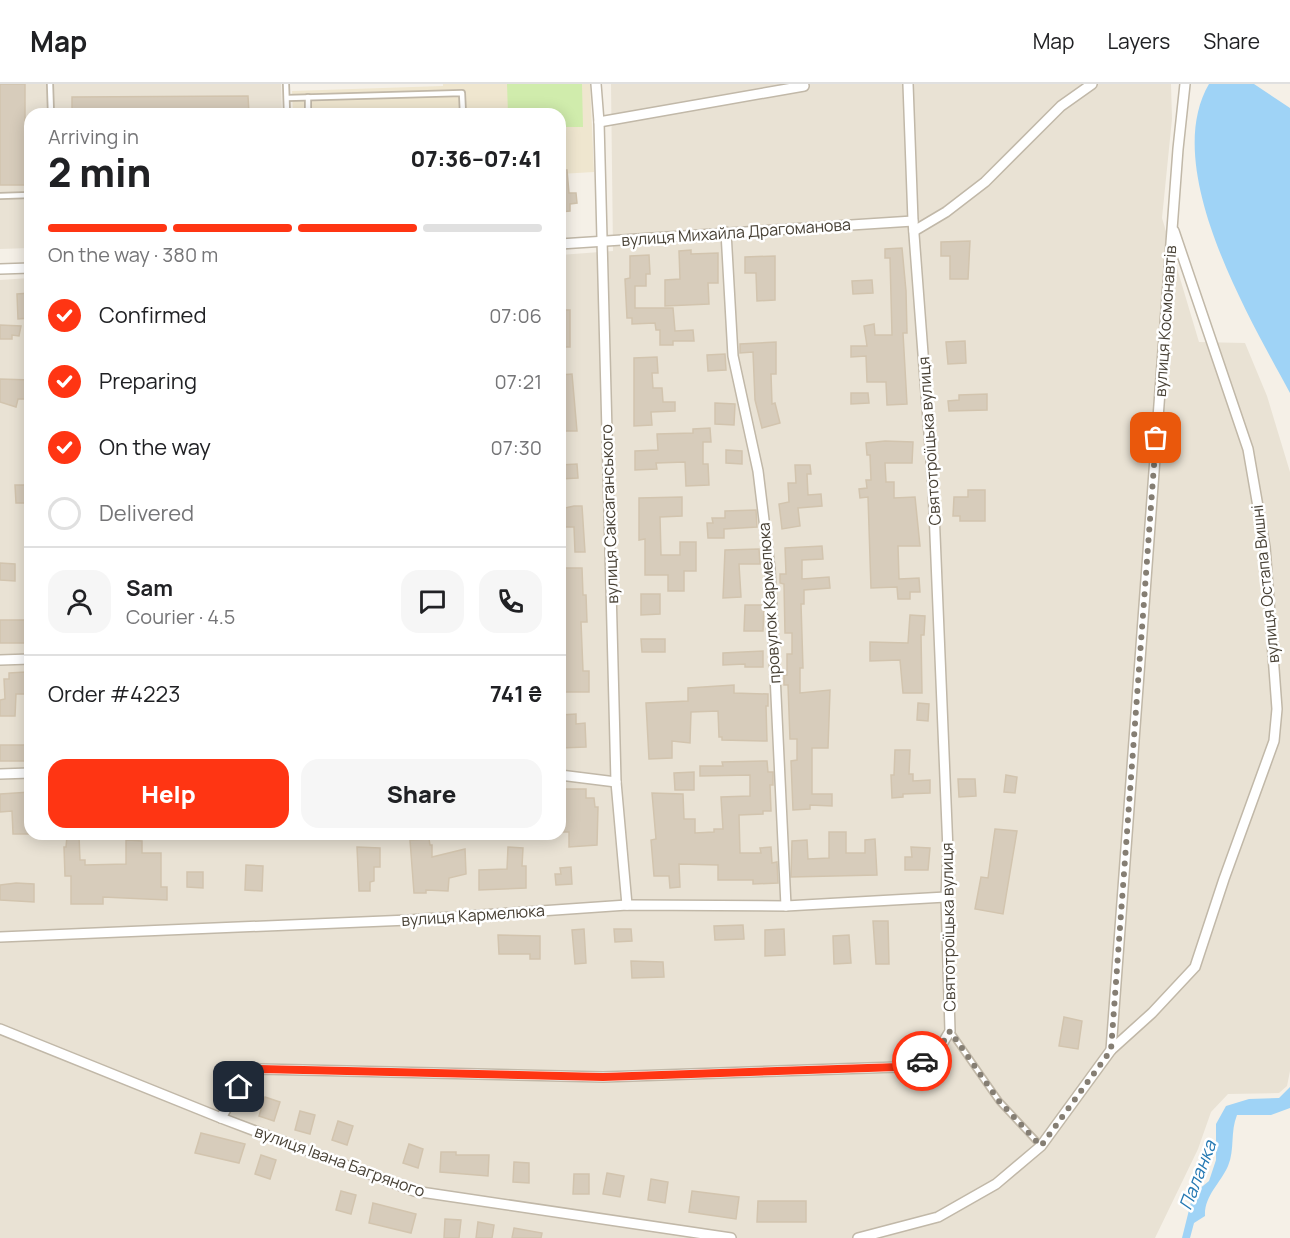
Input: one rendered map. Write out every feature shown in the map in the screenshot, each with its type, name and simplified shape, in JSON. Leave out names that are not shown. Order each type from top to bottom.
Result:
[{"type":"street","name":"вулиця Саксаганського","points":[[596,84],[599,122],[616,782],[627,905]]},
{"type":"street","name":"Святотроїцька вулиця","points":[[222,1118],[245,1075],[260,1069],[603,1077],[898,1067],[933,1059],[950,1031],[946,897],[948,851],[933,486],[913,226],[908,84]]},
{"type":"street","points":[[913,226],[946,212],[985,182],[1061,106],[1092,84]]},
{"type":"street","name":"вулиця Космонавтів","points":[[1111,1050],[1172,226],[1185,84]]},
{"type":"street","points":[[599,122],[804,86]]},
{"type":"street","name":"вулиця Михайла Драгоманова","points":[[566,244],[726,232],[913,226]]},
{"type":"street","name":"вулиця Остапа Вишні","points":[[1111,1050],[1152,1013],[1196,967],[1224,879],[1274,741],[1278,709],[1265,547],[1248,449],[1172,226]]},
{"type":"street","name":"провулок Кармелюка","points":[[726,232],[733,356],[758,471],[770,569],[786,906]]},
{"type":"street","points":[[0,270],[24,268]]},
{"type":"street","points":[[0,660],[24,659]]},
{"type":"street","points":[[0,774],[24,773]]},
{"type":"street","points":[[566,776],[616,782]]},
{"type":"street","name":"вулиця Кармелюка","points":[[0,937],[409,920],[627,905],[786,906],[946,897]]},
{"type":"street","name":"вулиця Івана Багряного","points":[[0,1029],[222,1118],[414,1191],[731,1238]]},
{"type":"street","points":[[858,1238],[938,1217],[996,1184],[1041,1146],[1111,1050]]},
{"type":"lane","points":[[50,84],[51,108]]},
{"type":"lane","points":[[286,84],[287,108]]},
{"type":"lane","points":[[287,98],[462,93],[463,108]]},
{"type":"lane","points":[[308,97],[308,108]]},
{"type":"lane","points":[[0,196],[24,195]]},
{"type":"lane","points":[[950,1031],[999,1101],[1041,1146]]},
{"type":"shaded area","points":[[0,84],[281,84],[282,108],[24,108],[24,248],[0,249]]},
{"type":"shaded area","points":[[443,84],[590,84],[594,172],[566,174],[566,108],[293,108],[292,91],[443,86]]},
{"type":"shaded area","points":[[611,84],[1171,84],[1172,119],[1162,218],[1199,342],[1245,343],[1267,396],[1290,472],[1290,1071],[1287,1086],[1279,1093],[1228,1094],[1211,1112],[1198,1149],[1155,1238],[0,1238],[0,280],[24,278],[24,840],[566,840],[566,255],[613,251]]},
{"type":"green space","points":[[507,84],[582,84],[583,127],[566,127],[566,108],[508,108]]},
{"type":"water","points":[[1209,84],[1254,84],[1290,108],[1290,393],[1233,284],[1202,199],[1195,157],[1197,118]]},
{"type":"water","points":[[1290,1087],[1290,1108],[1271,1115],[1237,1115],[1228,1166],[1207,1202],[1205,1216],[1194,1223],[1190,1238],[1182,1238],[1191,1202],[1198,1190],[1209,1181],[1216,1160],[1216,1124],[1226,1106],[1249,1099],[1279,1098]]},
{"type":"building","points":[[0,84],[25,84],[24,185],[0,185]]},
{"type":"building","points":[[248,96],[249,108],[72,108],[72,97]]},
{"type":"building","points":[[566,170],[569,193],[576,193],[577,203],[570,204],[570,211],[566,211]]},
{"type":"building","points":[[970,241],[968,279],[950,279],[950,256],[941,256],[941,242]]},
{"type":"building","points":[[902,248],[906,291],[907,333],[903,333],[907,404],[887,405],[886,382],[867,382],[866,356],[851,357],[851,346],[867,346],[864,326],[874,324],[875,335],[892,335],[890,258],[885,258],[885,249]]},
{"type":"building","points":[[691,250],[691,254],[718,253],[718,283],[708,283],[709,304],[665,306],[665,280],[680,279],[679,251]]},
{"type":"building","points":[[649,255],[650,274],[646,274],[646,286],[635,286],[635,308],[673,308],[675,331],[693,330],[694,341],[673,341],[673,345],[660,345],[660,330],[656,330],[655,323],[632,324],[632,318],[627,318],[625,279],[630,278],[630,256]]},
{"type":"building","points":[[775,256],[775,300],[757,301],[756,273],[745,273],[745,257]]},
{"type":"building","points":[[872,280],[873,293],[853,294],[852,281]]},
{"type":"building","points":[[24,293],[24,318],[18,319],[17,294]]},
{"type":"building","points":[[566,310],[570,310],[570,347],[566,347]]},
{"type":"building","points":[[0,325],[21,326],[19,336],[12,335],[12,339],[0,339]]},
{"type":"building","points":[[965,341],[966,363],[948,364],[946,342]]},
{"type":"building","points":[[776,342],[776,374],[771,374],[772,404],[775,403],[780,423],[762,428],[755,400],[753,352],[740,353],[740,344]]},
{"type":"building","points":[[725,354],[726,370],[708,371],[707,355]]},
{"type":"building","points":[[657,357],[658,373],[652,373],[653,388],[662,388],[663,402],[675,402],[675,411],[651,412],[652,425],[634,426],[634,358]]},
{"type":"building","points":[[566,374],[572,374],[577,431],[566,431]]},
{"type":"building","points":[[0,379],[24,380],[24,399],[18,399],[16,407],[0,402]]},
{"type":"building","points":[[851,393],[868,393],[869,403],[851,404]]},
{"type":"building","points":[[987,394],[987,410],[949,411],[948,401],[959,400],[959,395]]},
{"type":"building","points":[[715,403],[735,404],[734,425],[715,424]]},
{"type":"building","points":[[710,428],[711,442],[703,442],[703,464],[708,464],[709,485],[686,486],[685,462],[656,463],[657,469],[635,470],[635,451],[658,450],[657,434],[693,433],[693,429]]},
{"type":"building","points":[[913,442],[912,463],[885,463],[886,482],[894,482],[894,498],[915,497],[920,546],[898,546],[899,579],[919,578],[920,592],[910,592],[910,599],[898,599],[897,587],[871,588],[868,497],[860,498],[859,489],[867,488],[866,480],[871,480],[870,455],[867,455],[866,443]]},
{"type":"building","points":[[726,450],[742,451],[742,464],[726,463]]},
{"type":"building","points":[[577,464],[578,478],[566,479],[566,465]]},
{"type":"building","points":[[795,465],[810,465],[811,474],[807,474],[808,495],[821,494],[822,506],[798,508],[800,526],[782,529],[779,504],[789,502],[788,483],[796,483]]},
{"type":"building","points":[[15,485],[24,485],[24,503],[16,503]]},
{"type":"building","points":[[968,490],[985,490],[985,521],[960,521],[960,516],[953,516],[954,497],[968,497]]},
{"type":"building","points":[[682,497],[682,516],[660,517],[661,555],[680,555],[680,542],[696,542],[696,571],[684,571],[684,591],[668,591],[668,575],[645,575],[645,539],[639,540],[639,498]]},
{"type":"building","points":[[582,506],[585,552],[575,552],[574,527],[566,527],[566,508]]},
{"type":"building","points":[[756,510],[757,527],[724,529],[724,538],[708,538],[707,523],[713,523],[712,518],[725,518],[725,511]]},
{"type":"building","points":[[822,546],[823,559],[802,560],[802,579],[829,577],[830,588],[804,590],[804,604],[801,604],[803,668],[800,668],[800,693],[830,690],[828,748],[812,748],[812,794],[832,794],[832,806],[810,805],[810,809],[793,810],[791,761],[797,760],[797,739],[790,739],[788,685],[784,685],[784,675],[787,675],[787,654],[792,654],[792,633],[785,633],[784,584],[780,583],[780,574],[786,574],[785,548]]},
{"type":"building","points":[[759,549],[760,564],[739,564],[741,597],[723,598],[725,550]]},
{"type":"building","points":[[0,563],[15,564],[15,581],[0,580]]},
{"type":"building","points":[[566,568],[582,568],[587,622],[581,622],[583,671],[589,671],[589,692],[566,692]]},
{"type":"building","points":[[641,594],[660,594],[660,614],[641,615]]},
{"type":"building","points":[[745,605],[764,605],[763,631],[744,631]]},
{"type":"building","points":[[910,615],[925,616],[924,635],[921,635],[922,693],[903,693],[900,660],[870,661],[870,642],[908,643]]},
{"type":"building","points":[[0,620],[24,620],[24,643],[0,643]]},
{"type":"building","points":[[641,639],[665,639],[665,652],[642,652]]},
{"type":"building","points":[[763,651],[763,667],[745,667],[745,664],[723,665],[723,653]]},
{"type":"building","points":[[24,672],[24,694],[16,694],[15,716],[0,716],[0,700],[5,699],[4,679],[9,679],[9,673]]},
{"type":"building","points":[[734,685],[734,693],[768,694],[767,741],[722,740],[722,737],[719,737],[718,711],[691,712],[690,743],[672,741],[672,758],[649,759],[646,703],[688,701],[688,688]]},
{"type":"building","points":[[918,703],[929,704],[928,721],[917,720]]},
{"type":"building","points":[[576,714],[576,724],[585,723],[586,747],[566,748],[566,715]]},
{"type":"building","points":[[0,745],[24,745],[24,761],[0,761]]},
{"type":"building","points":[[895,750],[910,750],[909,774],[913,774],[913,781],[930,780],[930,793],[903,794],[903,797],[892,798],[891,775],[894,775]]},
{"type":"building","points":[[767,761],[768,772],[773,772],[773,785],[770,785],[771,811],[763,811],[763,814],[739,815],[740,853],[761,853],[760,848],[771,847],[772,863],[777,862],[778,883],[753,884],[753,880],[718,880],[718,865],[679,864],[680,887],[670,888],[669,876],[654,876],[651,840],[656,839],[652,793],[683,794],[684,819],[695,819],[695,833],[714,832],[714,829],[723,829],[721,797],[750,796],[750,775],[700,776],[700,766],[723,766],[722,762]]},
{"type":"building","points":[[694,772],[694,790],[675,790],[674,773]]},
{"type":"building","points":[[1006,775],[1017,777],[1015,793],[1004,792]]},
{"type":"building","points":[[958,779],[975,779],[976,796],[959,797]]},
{"type":"building","points":[[566,789],[586,789],[586,798],[594,798],[595,807],[598,807],[597,845],[569,847],[569,832],[566,832]]},
{"type":"building","points":[[24,792],[24,834],[13,834],[12,811],[0,812],[0,794]]},
{"type":"building","points":[[995,829],[1017,831],[1003,914],[975,909],[981,877],[988,878]]},
{"type":"building","points":[[829,832],[846,832],[846,853],[865,853],[865,840],[875,839],[877,875],[791,877],[792,841],[807,840],[808,859],[829,858]]},
{"type":"building","points":[[67,840],[79,840],[80,860],[85,860],[85,865],[126,864],[126,840],[142,841],[142,853],[161,853],[161,887],[167,887],[167,900],[103,897],[103,904],[71,904],[71,876],[65,876],[64,847],[66,847]]},
{"type":"building","points":[[410,840],[429,840],[432,845],[432,857],[465,849],[466,874],[449,878],[448,891],[426,890],[426,893],[414,893]]},
{"type":"building","points":[[357,847],[380,848],[380,867],[374,867],[374,881],[370,882],[370,891],[359,891]]},
{"type":"building","points":[[508,847],[523,848],[522,866],[526,866],[526,888],[479,890],[479,870],[507,869]]},
{"type":"building","points":[[911,847],[930,848],[928,870],[905,870],[905,857],[912,857]]},
{"type":"building","points":[[246,865],[263,866],[262,891],[245,890]]},
{"type":"building","points":[[571,867],[572,884],[556,885],[555,874],[561,874],[560,868]]},
{"type":"building","points":[[187,872],[203,872],[203,888],[187,887]]},
{"type":"building","points":[[34,884],[34,902],[0,900],[0,885]]},
{"type":"building","points":[[873,921],[888,921],[889,964],[876,964]]},
{"type":"building","points":[[743,925],[744,939],[715,940],[714,926]]},
{"type":"building","points":[[584,929],[586,963],[575,964],[572,930]]},
{"type":"building","points":[[614,929],[631,929],[632,941],[615,942]]},
{"type":"building","points":[[784,929],[785,955],[765,956],[765,930]]},
{"type":"building","points":[[498,935],[540,936],[540,959],[530,959],[530,954],[499,954]]},
{"type":"building","points":[[849,935],[851,963],[834,964],[833,936]]},
{"type":"building","points":[[631,961],[663,962],[664,977],[632,978]]},
{"type":"building","points":[[1064,1017],[1082,1021],[1078,1049],[1059,1046]]},
{"type":"building","points":[[265,1097],[280,1102],[274,1121],[259,1116]]},
{"type":"building","points":[[300,1111],[315,1115],[310,1134],[295,1130]]},
{"type":"building","points":[[338,1121],[353,1126],[347,1145],[332,1140]]},
{"type":"building","points":[[201,1133],[245,1144],[239,1163],[195,1153]]},
{"type":"building","points":[[409,1144],[423,1149],[418,1168],[403,1163]]},
{"type":"building","points":[[441,1152],[456,1152],[456,1155],[489,1155],[488,1176],[440,1172]]},
{"type":"building","points":[[261,1155],[276,1160],[270,1179],[255,1174]]},
{"type":"building","points":[[514,1162],[529,1163],[529,1183],[513,1182]]},
{"type":"building","points":[[607,1173],[624,1176],[620,1197],[603,1194]]},
{"type":"building","points":[[574,1174],[589,1174],[589,1194],[573,1194]]},
{"type":"building","points":[[651,1179],[668,1182],[665,1203],[648,1200]]},
{"type":"building","points":[[341,1191],[356,1195],[351,1214],[336,1210]]},
{"type":"building","points":[[692,1191],[739,1197],[736,1219],[689,1212]]},
{"type":"building","points":[[758,1201],[806,1201],[806,1222],[757,1222]]},
{"type":"building","points":[[373,1203],[416,1214],[411,1233],[369,1223]]},
{"type":"building","points":[[445,1219],[461,1220],[459,1238],[444,1238]]},
{"type":"building","points":[[478,1222],[494,1225],[492,1238],[476,1238]]},
{"type":"building","points":[[514,1228],[542,1233],[541,1238],[512,1238]]},
{"type":"way so far","points":[[922,1061],[933,1059],[950,1031],[999,1101],[1041,1146],[1111,1050],[1156,438]]},
{"type":"route","points":[[239,1087],[245,1075],[260,1069],[603,1077],[898,1067],[922,1061]]},
{"type":"water label","name":"Паланка","points":[[1197,1175]]}]
